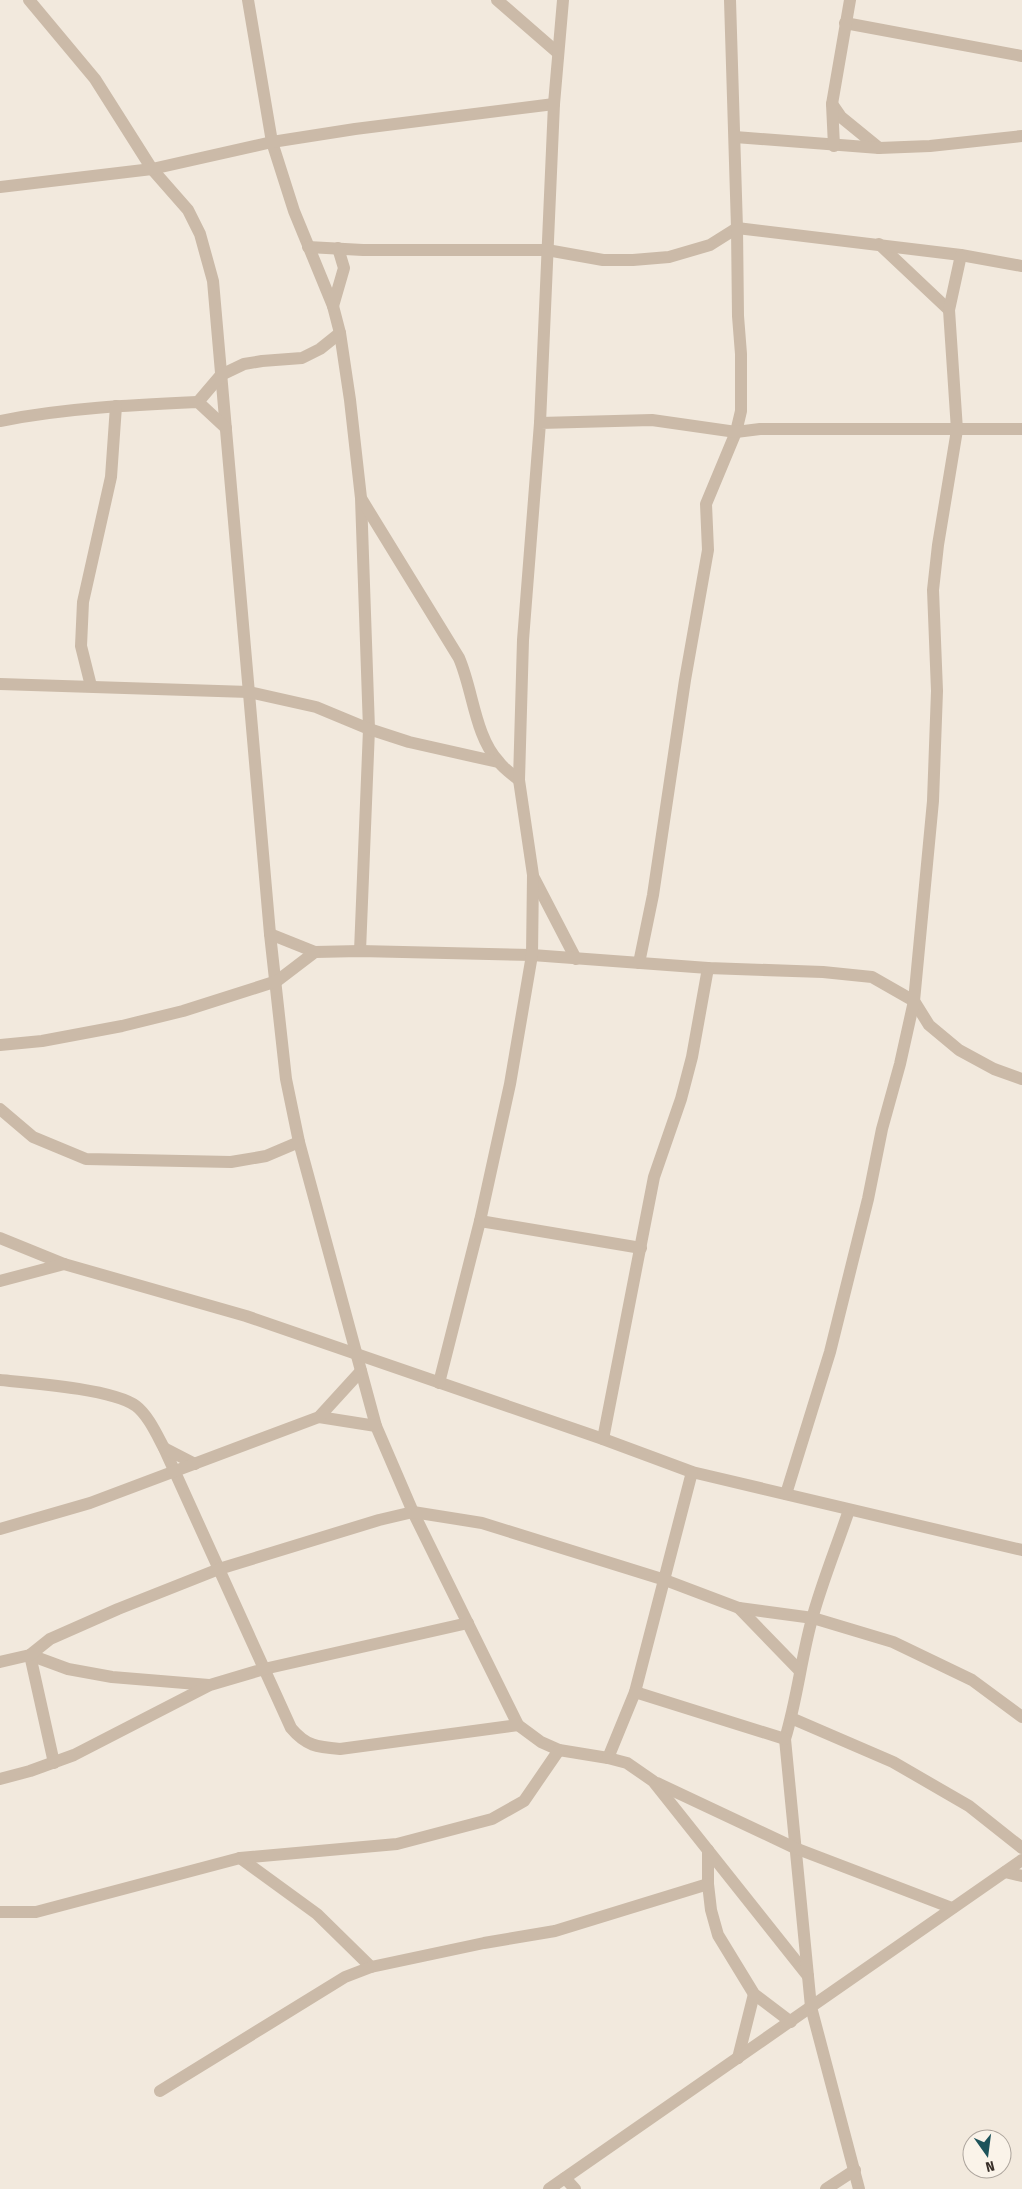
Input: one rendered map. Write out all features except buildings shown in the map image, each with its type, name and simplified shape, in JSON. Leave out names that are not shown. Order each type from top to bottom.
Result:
[{"type":"street","points":[[29,0],[95,79],[152,169],[188,210],[200,234],[212,281],[270,934],[277,981],[286,1079],[299,1142],[376,1426],[412,1512],[518,1725],[541,1742],[559,1750],[627,1763],[653,1780],[795,1848],[952,1908]]},
{"type":"street","points":[[248,0],[272,142],[294,212],[333,306],[340,333],[361,498],[369,729],[360,951]]},
{"type":"street","points":[[497,0],[558,53]]},
{"type":"street","points":[[439,1383],[480,1221],[510,1084],[532,955],[533,875],[519,780],[523,640],[540,423],[554,104],[564,0]]},
{"type":"street","points":[[639,963],[653,895],[685,680],[708,550],[706,504],[736,432],[741,411],[738,228],[730,0]]},
{"type":"street","points":[[834,146],[832,104],[850,0]]},
{"type":"street","points":[[845,23],[1022,56]]},
{"type":"street","points":[[0,187],[152,169],[272,142],[355,129],[554,104]]},
{"type":"street","points":[[832,104],[841,117],[878,148]]},
{"type":"street","points":[[735,137],[878,148],[930,146],[1022,136]]},
{"type":"street","points":[[308,247],[363,250],[547,250],[603,260],[633,260],[670,257],[710,245],[738,228],[879,244],[961,255],[1022,266]]},
{"type":"street","points":[[879,244],[949,310]]},
{"type":"street","points":[[338,248],[344,268]]},
{"type":"street","points":[[333,306],[344,268],[363,250]]},
{"type":"street","points":[[786,1494],[830,1352],[914,1001],[933,801],[937,691],[933,590],[938,545],[957,430],[949,310],[961,255]]},
{"type":"street","points":[[198,402],[221,375],[244,364],[302,358],[320,349],[340,333]]},
{"type":"street","points":[[0,421],[116,406],[198,402],[226,428]]},
{"type":"street","points":[[91,686],[81,646],[83,602],[110,477],[116,406]]},
{"type":"street","points":[[741,411],[760,429]]},
{"type":"street","points":[[540,423],[652,420],[736,432],[760,429],[1022,430]]},
{"type":"street","points":[[361,498],[459,658],[466,674],[482,733],[498,762],[519,780]]},
{"type":"street","points":[[0,684],[249,692],[316,707],[369,729],[446,751],[498,762]]},
{"type":"street","points":[[533,875],[576,959]]},
{"type":"street","points":[[270,934],[315,952],[360,951],[532,955],[708,968],[823,972],[872,977],[914,1001],[929,1026],[959,1050],[994,1069],[1022,1079]]},
{"type":"street","points":[[0,1045],[42,1041],[122,1026],[183,1011],[277,981],[315,952]]},
{"type":"street","points":[[603,1439],[654,1177],[681,1099],[692,1057],[708,968]]},
{"type":"street","points":[[0,1109],[33,1137],[86,1159],[231,1162],[266,1156],[299,1142]]},
{"type":"street","points":[[480,1221],[641,1248]]},
{"type":"street","points":[[0,1238],[64,1264],[246,1316],[603,1439],[692,1472],[1022,1550]]},
{"type":"street","points":[[0,1282],[64,1264]]},
{"type":"street","points":[[0,1529],[90,1503],[175,1473],[319,1417],[361,1372]]},
{"type":"street","points":[[0,1380],[51,1385],[112,1396],[129,1402],[138,1408],[164,1448],[291,1728],[301,1740],[319,1747],[340,1749],[518,1725]]},
{"type":"street","points":[[319,1417],[376,1426]]},
{"type":"street","points":[[164,1448],[195,1464]]},
{"type":"street","points":[[608,1758],[634,1692],[692,1472]]},
{"type":"street","points":[[849,1510],[812,1618],[785,1740],[811,2007],[859,2189]]},
{"type":"street","points":[[0,1662],[30,1655],[50,1639],[118,1609],[219,1569],[412,1512],[482,1523],[665,1580],[739,1608],[812,1618],[893,1642],[972,1680],[1022,1717]]},
{"type":"street","points":[[739,1608],[800,1671]]},
{"type":"street","points":[[0,1779],[74,1755],[210,1685],[264,1669],[468,1624]]},
{"type":"street","points":[[30,1655],[68,1669],[112,1676],[210,1685]]},
{"type":"street","points":[[30,1655],[54,1763]]},
{"type":"street","points":[[634,1692],[785,1740]]},
{"type":"street","points":[[791,1718],[894,1762],[969,1806],[1022,1848]]},
{"type":"street","points":[[0,1912],[36,1912],[240,1858],[397,1844],[492,1819],[524,1801],[559,1750]]},
{"type":"street","points":[[653,1780],[808,1976]]},
{"type":"street","points":[[708,1850],[708,1884],[711,1910],[718,1934],[754,1994],[791,2022]]},
{"type":"street","points":[[240,1858],[317,1914],[371,1967]]},
{"type":"street","points":[[549,2189],[1022,1860]]},
{"type":"street","points":[[1005,1872],[1022,1876]]},
{"type":"street","points":[[160,2090],[345,1978],[371,1967],[484,1943],[554,1931],[708,1884]]},
{"type":"street","points":[[738,2058],[754,1994]]},
{"type":"street","points":[[826,2189],[855,2170]]},
{"type":"street","points":[[564,2178],[575,2189]]}]
